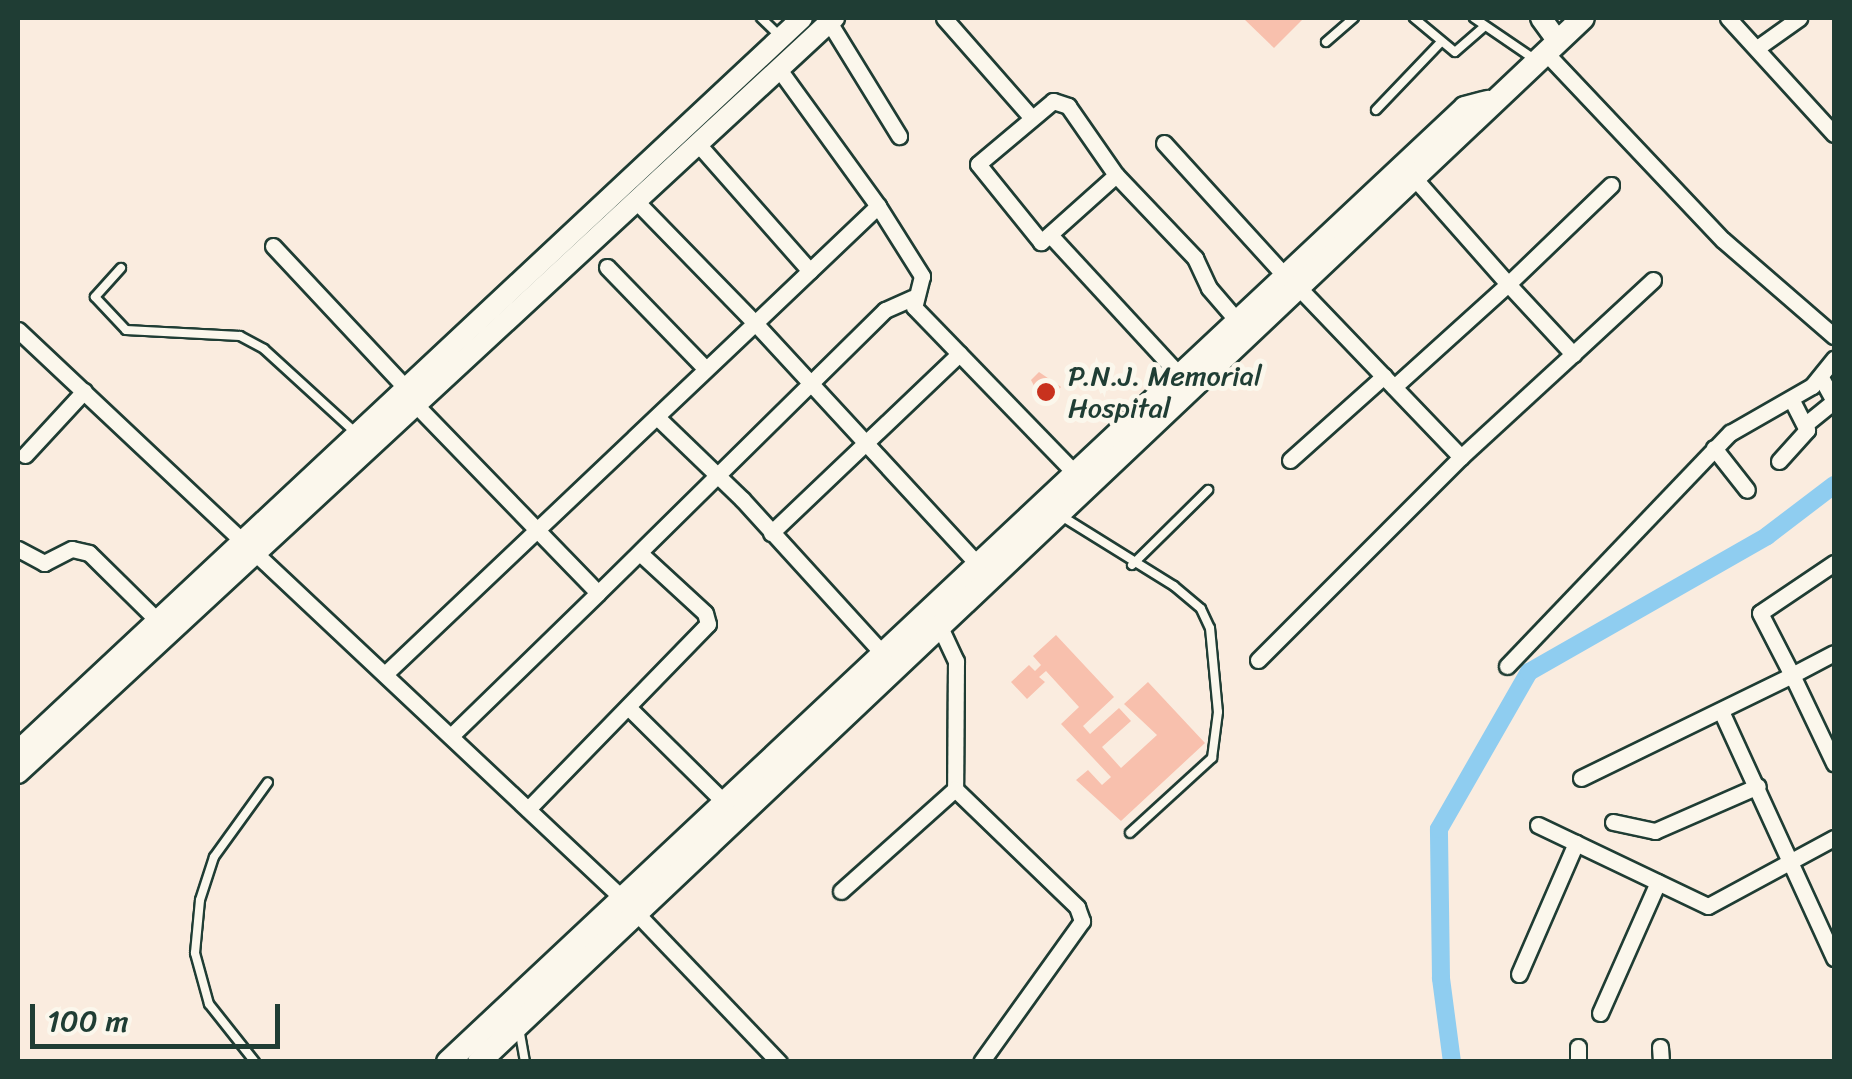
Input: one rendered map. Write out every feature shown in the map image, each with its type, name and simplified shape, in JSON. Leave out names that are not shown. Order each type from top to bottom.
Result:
[{"type":"main road","points":[[448,1062],[630,906],[940,627],[1077,475],[1240,324],[1294,284],[1416,180],[1478,123],[1488,102],[1583,18]]},
{"type":"main road","points":[[479,1062],[724,802],[980,566],[1060,514],[1294,284],[1465,108],[1488,102]]},
{"type":"street","points":[[18,751],[250,547],[802,18]]},
{"type":"street","points":[[944,18],[1030,117]]},
{"type":"street","points":[[1540,18],[1545,50],[1722,240],[1834,336]]},
{"type":"street","points":[[1728,18],[1834,134]]},
{"type":"street","points":[[1758,48],[1799,18]]},
{"type":"street","points":[[250,547],[357,434],[410,396],[636,201],[831,20],[900,136]]},
{"type":"street","points":[[451,736],[598,593],[642,556],[716,474],[885,310],[912,298],[922,276],[878,206],[779,69]]},
{"type":"street","points":[[1116,174],[1052,237],[1038,240],[978,169],[991,147],[1053,100],[1064,102],[1116,174],[1196,258],[1209,288],[1240,324]]},
{"type":"street","points":[[1164,143],[1461,458]]},
{"type":"street","points":[[698,144],[810,271]]},
{"type":"street","points":[[1416,180],[1573,354]]},
{"type":"street","points":[[1290,460],[1508,284],[1611,184]]},
{"type":"street","points":[[636,201],[980,566]]},
{"type":"street","points":[[385,674],[878,206]]},
{"type":"street","points":[[1052,237],[1182,378]]},
{"type":"street","points":[[273,246],[535,534],[598,593]]},
{"type":"street","points":[[607,267],[706,370]]},
{"type":"street","points":[[1258,660],[1461,458],[1654,280]]},
{"type":"street","points":[[912,298],[959,354],[1077,475]]},
{"type":"street","points":[[18,330],[630,906],[779,1062]]},
{"type":"street","points":[[771,533],[959,354]]},
{"type":"street","points":[[1507,666],[1714,448],[1754,414],[1791,399],[1822,378],[1834,359]]},
{"type":"street","points":[[1779,460],[1802,441],[1807,424],[1834,401],[1822,378]]},
{"type":"street","points":[[25,455],[84,392]]},
{"type":"street","points":[[1791,399],[1807,424]]},
{"type":"street","points":[[656,417],[716,474],[884,656]]},
{"type":"street","points":[[1714,448],[1747,490]]},
{"type":"street","points":[[18,549],[44,563],[72,549],[88,553],[163,626]]},
{"type":"street","points":[[528,809],[708,624],[705,613],[642,556]]},
{"type":"street","points":[[1834,562],[1760,613],[1834,763]]},
{"type":"street","points":[[18,773],[163,626]]},
{"type":"street","points":[[940,627],[956,661],[955,789],[1077,907],[1082,921],[981,1062]]},
{"type":"street","points":[[1581,778],[1834,653]]},
{"type":"street","points":[[628,707],[724,802]]},
{"type":"street","points":[[1722,711],[1793,858],[1834,958]]},
{"type":"street","points":[[1613,822],[1655,831],[1758,786]]},
{"type":"street","points":[[840,891],[955,789]]},
{"type":"street","points":[[1538,824],[1714,906],[1834,838]]},
{"type":"street","points":[[1519,974],[1576,843]]},
{"type":"street","points":[[1600,1013],[1658,882]]},
{"type":"lane","points":[[762,18],[781,38]]},
{"type":"lane","points":[[1326,42],[1354,18]]},
{"type":"lane","points":[[1414,18],[1439,44],[1455,52],[1483,28]]},
{"type":"lane","points":[[1474,18],[1483,28],[1545,50]]},
{"type":"lane","points":[[1376,110],[1439,44]]},
{"type":"lane","points":[[121,268],[95,297],[126,330],[240,336],[264,349],[357,434]]},
{"type":"lane","points":[[1132,564],[1208,490]]},
{"type":"lane","points":[[1060,514],[1201,610],[1210,628],[1218,712],[1212,758],[1130,834]]},
{"type":"lane","points":[[256,1062],[209,1004],[195,953],[200,900],[214,857],[268,782]]},
{"type":"lane","points":[[517,1025],[527,1048],[525,1062]]},
{"type":"building","points":[[1243,18],[1304,18],[1274,48]]},
{"type":"building","points":[[1039,372],[1061,387],[1044,405],[1031,380]]},
{"type":"building","points":[[1056,635],[1114,697],[1083,726],[1090,734],[1119,708],[1131,721],[1102,747],[1121,768],[1157,735],[1124,704],[1148,682],[1205,743],[1121,821],[1076,780],[1088,770],[1102,785],[1111,777],[1061,724],[1079,707],[1046,671],[1039,677],[1045,682],[1027,699],[1011,682],[1029,665],[1035,671],[1041,665],[1033,656]]},
{"type":"waterway","points":[[1452,1062],[1441,978],[1439,829],[1529,672],[1767,536],[1834,485]]},
{"type":"place","name":"P.N.J. Memorial Hospital","points":[[1046,392]]}]
